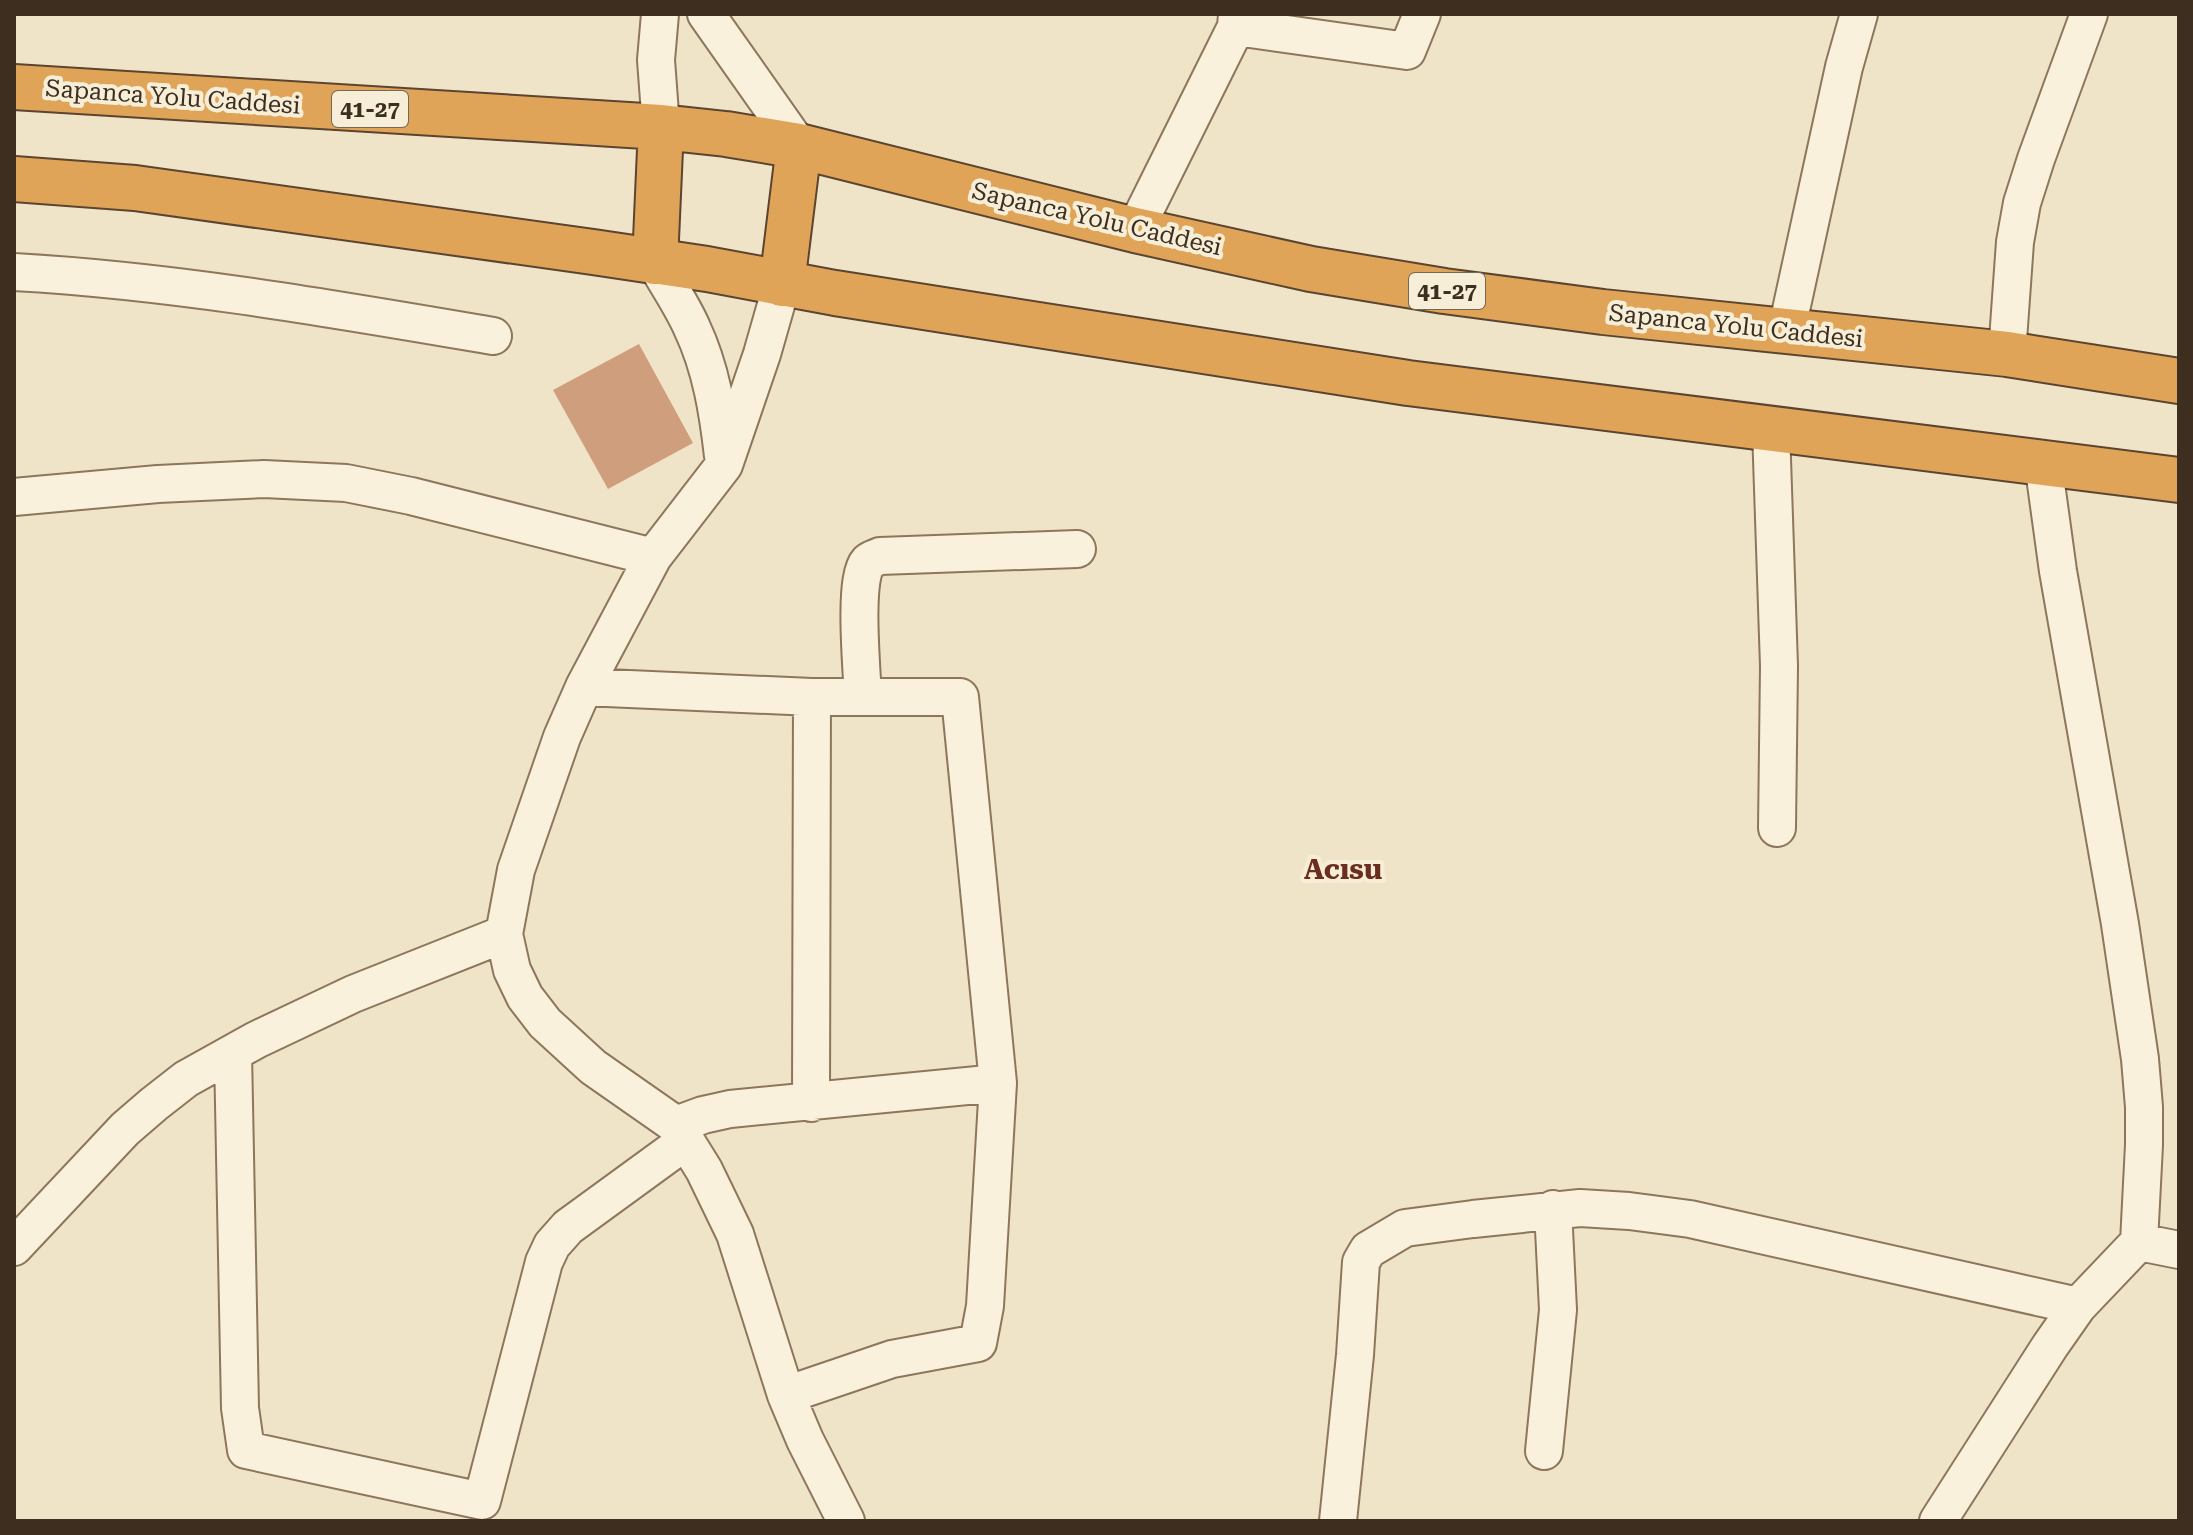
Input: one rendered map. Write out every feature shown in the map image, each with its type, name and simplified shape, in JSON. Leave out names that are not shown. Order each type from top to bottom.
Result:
[{"type":"highway","name":"Sapanca Yolu Caddesi","points":[[14,87],[661,127],[726,134],[799,146],[1135,230],[1311,269],[1603,312],[2007,354],[2179,381]]},
{"type":"highway","points":[[655,262],[661,127]]},
{"type":"highway","points":[[782,284],[799,146]]},
{"type":"highway","points":[[14,179],[135,188],[707,269],[782,284],[1408,383],[2179,480]]},
{"type":"street","points":[[660,14],[656,60],[661,127]]},
{"type":"street","points":[[706,14],[799,146]]},
{"type":"street","points":[[1135,230],[1237,20],[1407,51],[1422,14]]},
{"type":"street","points":[[1786,333],[1844,67],[1859,14]]},
{"type":"street","points":[[2007,354],[2015,242],[2022,203],[2089,14]]},
{"type":"street","points":[[655,262],[692,328],[704,360],[718,408],[724,465]]},
{"type":"street","points":[[14,272],[71,275],[269,298],[493,336]]},
{"type":"street","points":[[782,284],[724,465],[653,557],[584,687],[562,737],[516,870],[504,934],[512,970],[525,997],[545,1023],[593,1067],[681,1133],[710,1181],[735,1234],[786,1395],[846,1521]]},
{"type":"street","points":[[1771,429],[1779,666],[1777,828]]},
{"type":"street","points":[[1938,1521],[2078,1306],[2139,1242],[2144,1145],[2140,1059],[2120,924],[2058,571],[2043,462]]},
{"type":"street","points":[[14,497],[158,484],[264,479],[346,483],[411,496],[653,557]]},
{"type":"street","points":[[863,697],[860,596],[862,575],[868,563],[880,556],[1077,549]]},
{"type":"street","points":[[584,687],[812,697],[960,697],[998,1083],[985,1306],[978,1343],[892,1359],[786,1395]]},
{"type":"street","points":[[811,1103],[812,697]]},
{"type":"street","points":[[14,1247],[125,1129],[186,1079],[353,994],[504,934]]},
{"type":"street","points":[[233,1053],[240,1408],[246,1450],[482,1501],[544,1262],[552,1245],[568,1227],[703,1115],[730,1109],[998,1083]]},
{"type":"street","points":[[1338,1521],[1361,1262],[1368,1250],[1405,1228],[1553,1209],[1629,1211],[1690,1219],[2078,1306]]},
{"type":"street","points":[[1544,1451],[1558,1310],[1553,1209]]},
{"type":"street","points":[[2139,1242],[2179,1250]]},
{"type":"building","points":[[639,344],[693,443],[608,489],[553,390]]},
{"type":"district","name":"Acısu","points":[[1343,869]]}]
